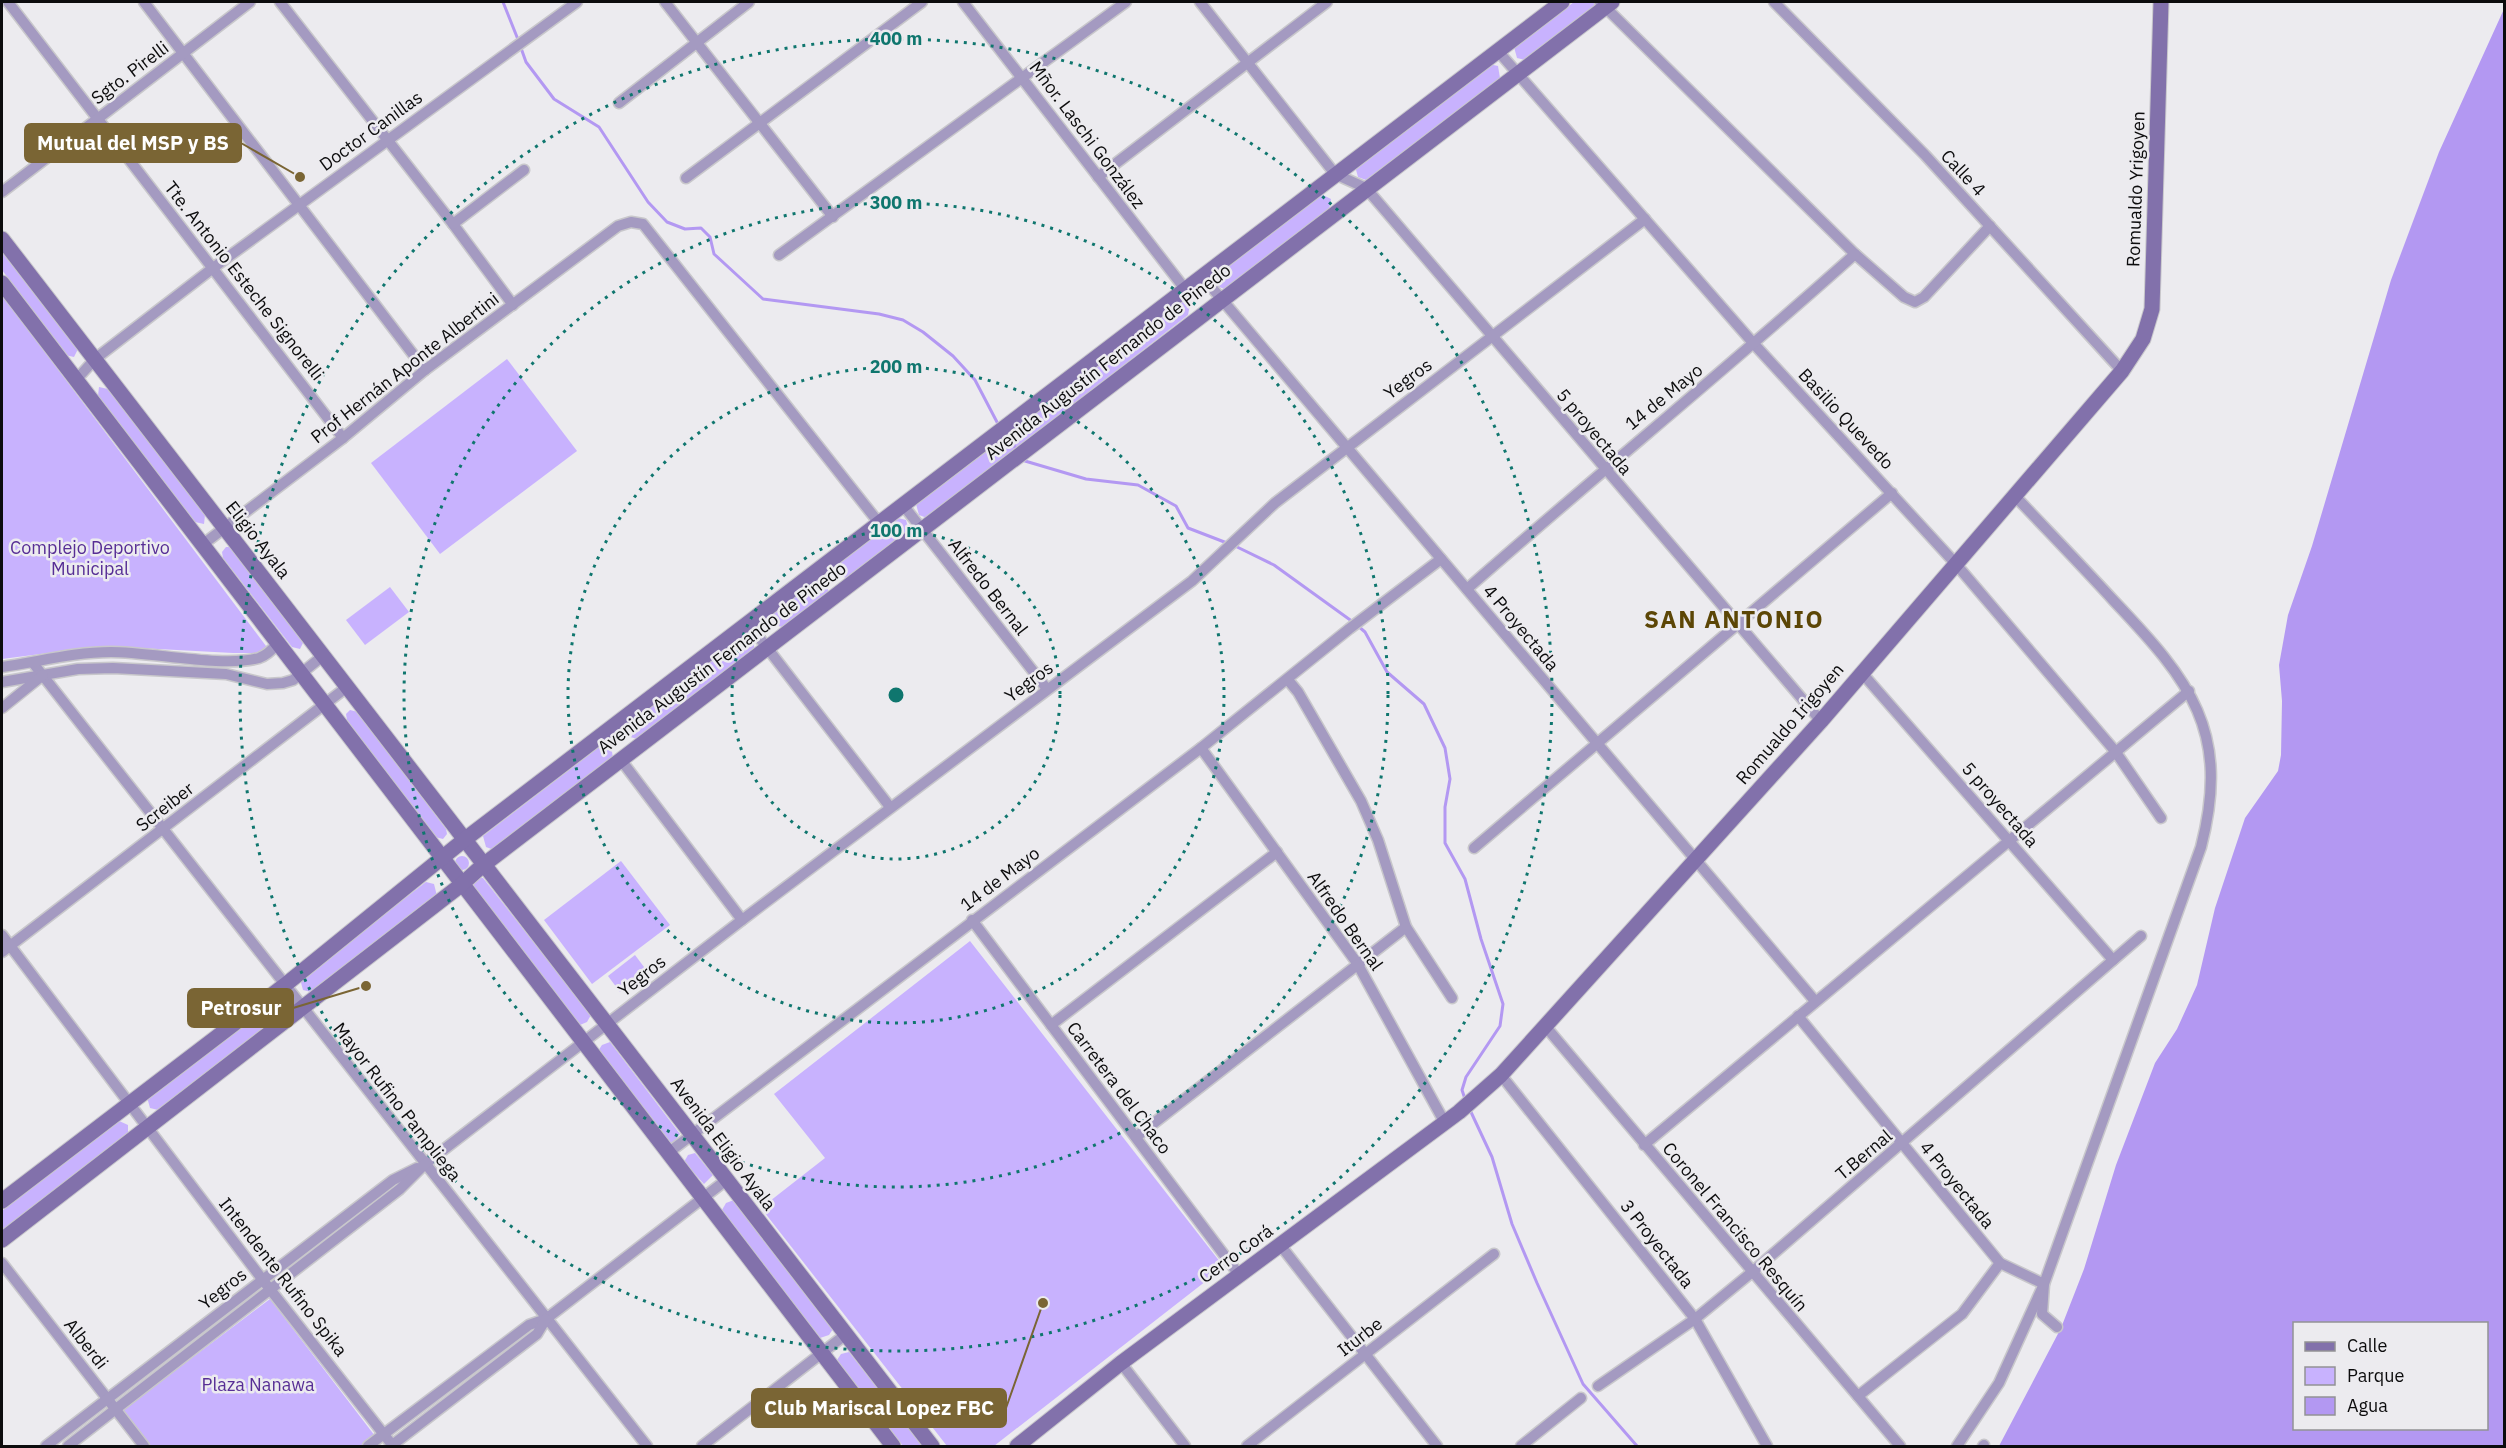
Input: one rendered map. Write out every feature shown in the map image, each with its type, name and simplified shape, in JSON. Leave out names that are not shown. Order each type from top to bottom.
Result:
[{"type":"street","name":"Tte. Antonio Esteche Signorelli","points":[[8,2],[343,438]]},
{"type":"street","points":[[144,2],[425,370]]},
{"type":"street","name":"Sgto. Pirelli","points":[[2,192],[250,2]]},
{"type":"street","points":[[280,2],[388,139],[513,306]]},
{"type":"street","name":"Doctor Canillas","points":[[76,380],[94,359],[213,268],[577,2]]},
{"type":"street","points":[[665,2],[833,217]]},
{"type":"street","points":[[619,103],[749,2]]},
{"type":"street","points":[[686,178],[922,2]]},
{"type":"street","name":"Mñor. Laschi González","points":[[963,2],[1185,289]]},
{"type":"street","points":[[779,255],[1126,2]]},
{"type":"street","points":[[1200,2],[1335,174]]},
{"type":"street","points":[[1098,177],[1327,2]]},
{"type":"street","name":"Avenida Augustín Fernando de Pinedo","points":[[2,1201],[285,985],[464,840],[1562,2]]},
{"type":"street","name":"Calle 4","points":[[1774,2],[1925,155],[2122,371]]},
{"type":"street","name":"Romualdo Yrigoyen","points":[[2122,371],[2143,339],[2152,309],[2161,2]]},
{"type":"street","points":[[1606,3],[1855,254],[1904,297],[1915,302],[1924,297],[1990,226]]},
{"type":"street","name":"Avenida Augustín Fernando de Pinedo","points":[[2,1240],[461,885],[482,866],[1518,74],[1606,3]]},
{"type":"street","name":"Basilio Quevedo","points":[[1497,50],[1754,344],[1955,563],[2115,751],[2161,818]]},
{"type":"street","points":[[453,224],[524,170]]},
{"type":"street","name":"5 proyectada","points":[[1335,174],[1366,188],[1821,721]]},
{"type":"street","name":"Yegros","points":[[46,1446],[266,1284],[400,1189],[425,1164],[582,1042],[890,807],[1192,582],[1236,538],[1347,447],[1645,219]]},
{"type":"street","name":"Prof Hernán Aponte Albertini","points":[[202,545],[225,530],[343,438],[425,370],[618,226],[631,222],[643,224],[879,523]]},
{"type":"street","name":"Eligio Ayala","points":[[2,239],[324,655],[482,866]]},
{"type":"street","name":"14 de Mayo","points":[[1467,589],[1604,468],[1754,344],[1855,254]]},
{"type":"street","name":"4 Proyectada","points":[[1202,276],[1815,1001]]},
{"type":"street","points":[[2,283],[441,860],[893,1446]]},
{"type":"street","name":"Romualdo Irigoyen","points":[[1479,1094],[1501,1075],[1546,1027],[1821,721],[2122,371]]},
{"type":"street","points":[[1474,848],[1596,742],[1738,625],[1892,493]]},
{"type":"street","points":[[1957,1446],[1999,1383],[2044,1284],[2201,847],[2208,819],[2211,763],[2206,738],[2189,691],[2174,666],[2155,643],[2014,495]]},
{"type":"street","name":"Alfredo Bernal","points":[[903,505],[1047,689]]},
{"type":"street","name":"14 de Mayo","points":[[668,1153],[1201,748],[1349,629],[1441,559]]},
{"type":"street","points":[[748,623],[890,807]]},
{"type":"street","points":[[2,667],[65,656],[111,652],[235,661],[259,658],[268,654],[277,644]]},
{"type":"street","points":[[2,682],[78,669],[147,669],[226,674],[267,684],[293,680],[324,655]]},
{"type":"street","name":"Mayor Rufino Pampliega","points":[[33,663],[647,1446]]},
{"type":"street","name":"5 proyectada","points":[[1862,672],[2113,960]]},
{"type":"street","points":[[2,708],[44,675]]},
{"type":"street","points":[[1288,680],[1298,692],[1362,801],[1378,840],[1406,927],[1452,998]]},
{"type":"street","name":"Screiber","points":[[6,949],[347,687]]},
{"type":"street","points":[[1644,1145],[2189,691]]},
{"type":"street","name":"Alfredo Bernal","points":[[1201,748],[1358,963],[1445,1123]]},
{"type":"street","points":[[621,760],[742,920]]},
{"type":"street","points":[[1051,1025],[1277,852]]},
{"type":"street","name":"Avenida Eligio Ayala","points":[[482,866],[607,1024],[725,1181],[932,1446]]},
{"type":"street","name":"Carretera del Chaco","points":[[972,920],[1240,1276]]},
{"type":"street","points":[[1136,1137],[1406,927]]},
{"type":"street","name":"Intendente Rufino Spika","points":[[2,935],[6,949],[148,1126],[266,1284],[392,1446]]},
{"type":"street","name":"T.Bernal","points":[[1598,1386],[1695,1319],[1751,1273],[1903,1145],[2141,936]]},
{"type":"street","name":"4 Proyectada","points":[[1798,1016],[2000,1263]]},
{"type":"street","name":"Coronel Francisco Resquín","points":[[1546,1027],[1751,1273],[1900,1446]]},
{"type":"street","name":"3 Proyectada","points":[[1501,1075],[1695,1319],[1767,1446]]},
{"type":"street","name":"Cerro Corá","points":[[1017,1446],[1121,1363],[1445,1123],[1479,1094]]},
{"type":"street","points":[[368,1446],[529,1325],[546,1319],[725,1181]]},
{"type":"street","points":[[1281,1246],[1437,1446]]},
{"type":"street","name":"Iturbe","points":[[1247,1446],[1494,1254]]},
{"type":"street","name":"Alberdi","points":[[2,1263],[144,1446]]},
{"type":"street","points":[[1858,1396],[1962,1314],[2000,1263],[2044,1284]]},
{"type":"street","name":"Yegros","points":[[68,1446],[116,1410],[266,1284]]},
{"type":"street","points":[[2044,1284],[2042,1314],[2057,1327]]},
{"type":"street","points":[[392,1446],[537,1334],[546,1319]]},
{"type":"street","points":[[702,1446],[845,1335]]},
{"type":"street","points":[[1121,1363],[1185,1446]]},
{"type":"street","points":[[1521,1446],[1581,1398]]},
{"type":"green space","points":[[1574,2],[1595,2],[1595,8],[1525,60],[1517,58],[1514,47]]},
{"type":"green space","points":[[1489,64],[1498,66],[1500,78],[1366,180],[1358,177],[1355,166]]},
{"type":"green space","points":[[1321,194],[1331,199],[1329,210],[1224,289],[1213,284],[1213,275]]},
{"type":"green space","points":[[2,247],[78,349],[74,357],[65,355],[2,270]]},
{"type":"green space","name":"Complejo Deportivo Municipal","points":[[2,295],[266,649],[260,653],[233,653],[102,646],[2,659]]},
{"type":"green space","points":[[1185,299],[1190,304],[1188,315],[927,518],[919,515],[916,504]]},
{"type":"green space","points":[[507,359],[577,451],[440,554],[371,463]]},
{"type":"green space","points":[[99,387],[108,389],[205,515],[204,524],[195,522],[98,396]]},
{"type":"green space","points":[[898,518],[906,520],[909,531],[847,578],[839,576],[836,565]]},
{"type":"green space","points":[[226,547],[232,547],[304,641],[300,649],[292,647],[223,558],[222,552]]},
{"type":"green space","points":[[817,578],[828,583],[828,592],[782,627],[774,625],[772,613]]},
{"type":"green space","points":[[390,587],[409,612],[365,645],[346,620]]},
{"type":"green space","points":[[744,636],[752,638],[755,650],[638,739],[630,737],[627,725]]},
{"type":"green space","points":[[350,710],[358,712],[446,829],[447,834],[443,839],[435,837],[347,720],[346,714]]},
{"type":"green space","points":[[603,744],[611,746],[613,758],[494,850],[486,847],[483,836]]},
{"type":"green space","points":[[462,856],[467,858],[469,863],[467,868],[462,870],[457,868],[455,863],[457,858]]},
{"type":"green space","points":[[621,861],[670,925],[592,984],[544,920]]},
{"type":"green space","points":[[478,878],[483,878],[591,1015],[587,1022],[580,1025],[471,886]]},
{"type":"green space","points":[[426,882],[434,884],[437,896],[311,992],[303,990],[300,979]]},
{"type":"green space","points":[[970,941],[1224,1267],[994,1446],[947,1446],[761,1208],[825,1158],[774,1094]]},
{"type":"green space","points":[[635,955],[647,971],[620,992],[608,976]]},
{"type":"green space","points":[[273,1000],[281,1002],[284,1014],[158,1110],[150,1108],[147,1097]]},
{"type":"green space","points":[[610,1042],[680,1134],[673,1143],[669,1143],[598,1051],[602,1045]]},
{"type":"green space","points":[[117,1120],[128,1125],[128,1134],[2,1231],[2,1211]]},
{"type":"green space","points":[[695,1153],[713,1175],[704,1184],[684,1162],[688,1155]]},
{"type":"green space","points":[[734,1200],[833,1329],[829,1335],[820,1338],[722,1210],[726,1203]]},
{"type":"green space","name":"Plaza Nanawa","points":[[270,1299],[375,1436],[361,1446],[151,1446],[123,1410]]},
{"type":"green space","points":[[849,1352],[923,1446],[903,1446],[837,1360],[841,1354]]},
{"type":"water","points":[[2504,9],[2504,1446],[1999,1446],[2061,1328],[2084,1269],[2116,1165],[2155,1063],[2177,1029],[2197,985],[2215,908],[2245,818],[2278,771],[2281,755],[2282,701],[2279,665],[2288,615],[2312,546],[2391,280],[2439,152]]},
{"type":"waterway","points":[[503,2],[519,42]]},
{"type":"waterway","points":[[521,48],[526,62],[554,99],[599,127],[648,202],[667,222],[685,229],[701,228],[710,237],[714,254],[763,299],[879,314],[903,320],[923,332],[953,356],[975,380],[998,424]]},
{"type":"waterway","points":[[1008,438],[1015,447]]},
{"type":"waterway","points":[[1025,461],[1086,479],[1138,485],[1176,506],[1188,528],[1227,543]]},
{"type":"waterway","points":[[1233,545],[1274,565],[1353,622]]},
{"type":"waterway","points":[[1358,626],[1365,632],[1387,672],[1424,704],[1445,748],[1450,779],[1445,807],[1445,843],[1465,879],[1481,939],[1503,1004],[1500,1026],[1466,1077],[1462,1090],[1465,1099]]},
{"type":"waterway","points":[[1470,1110],[1492,1157],[1512,1224],[1583,1384],[1637,1446]]},
{"type":"place","name":"Mutual del MSP y BS","points":[[300,177]]},
{"type":"place","name":"Petrosur","points":[[366,986]]},
{"type":"place","name":"Club Mariscal Lopez FBC","points":[[1043,1303]]},
{"type":"district","name":"SAN ANTONIO","points":[[1734,620]]}]
